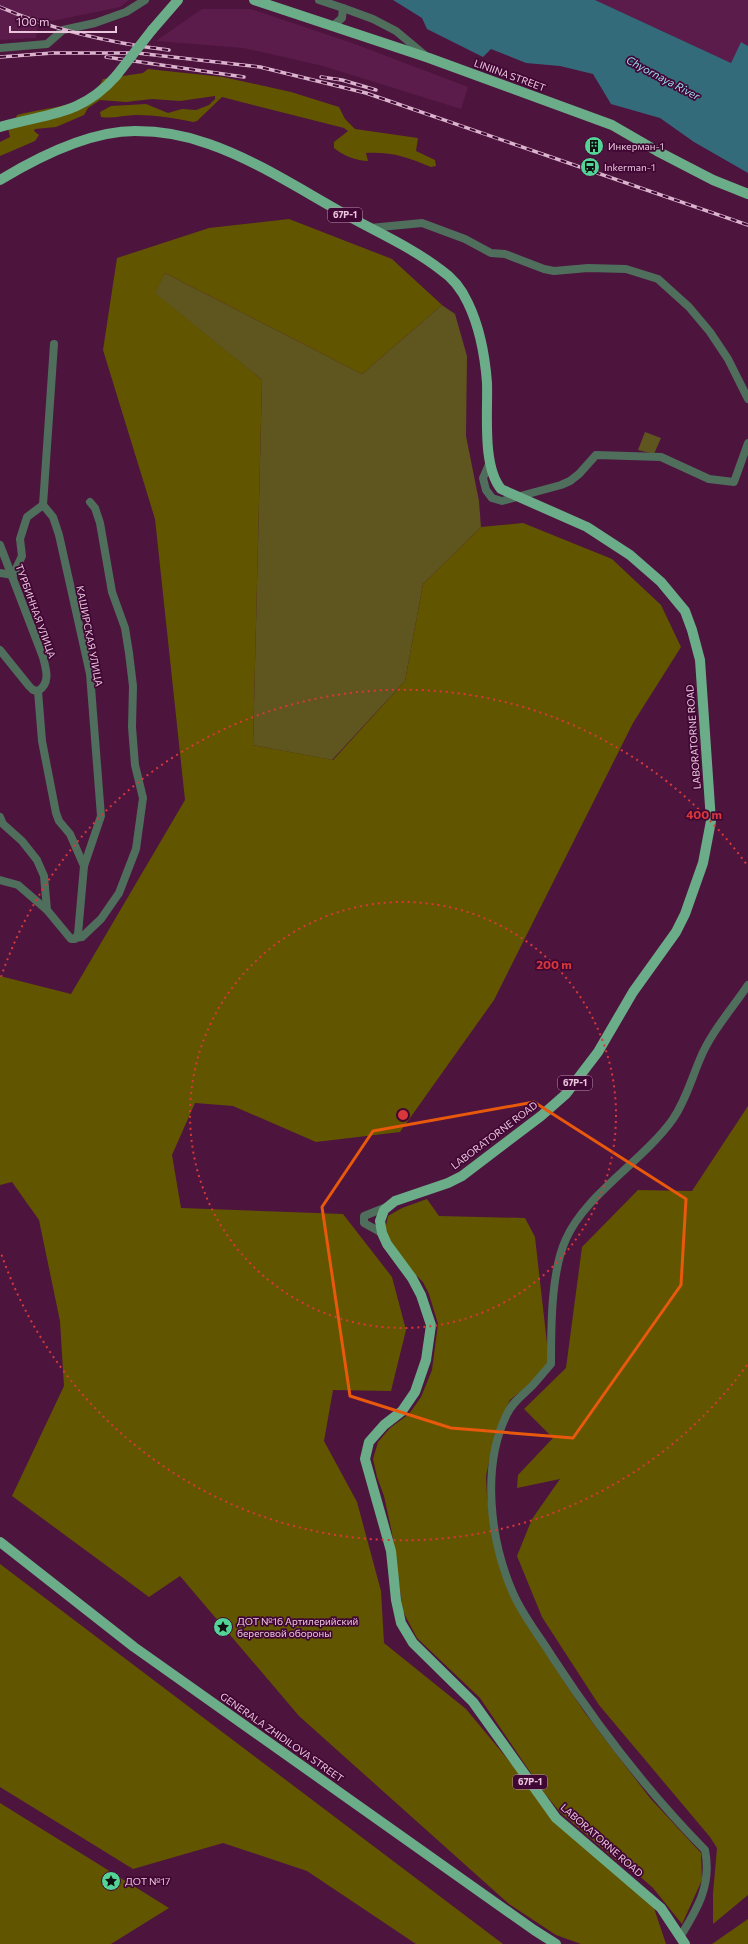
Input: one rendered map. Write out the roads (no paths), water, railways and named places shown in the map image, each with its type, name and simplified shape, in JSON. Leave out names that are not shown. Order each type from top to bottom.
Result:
[{"type":"main road","points":[[0,127],[76,107],[91,100],[116,76],[178,0]]},
{"type":"main road","name":"LINIINA STREET","points":[[254,0],[429,58],[612,125],[657,151],[713,180],[748,194]]},
{"type":"main road","name":"67Р-1","points":[[0,180],[50,153],[119,131],[134,130],[173,134],[209,144],[241,157],[422,257],[442,270],[456,283],[468,301],[479,329],[483,352],[486,381],[487,439],[490,462],[495,482],[501,489],[522,499]]},
{"type":"main road","name":"LABORATORNE ROAD","points":[[390,1205],[395,1201],[448,1183],[462,1176],[542,1116],[566,1094],[598,1052],[633,992],[676,932],[703,863],[710,821],[700,668],[692,630],[684,611],[661,582],[630,555],[587,527],[522,499]]},
{"type":"main road","points":[[382,1233],[380,1221],[381,1215],[390,1205]]},
{"type":"main road","name":"LABORATORNE ROAD","points":[[382,1233],[412,1278],[423,1301],[431,1324],[426,1360],[415,1392],[402,1411],[384,1425],[369,1442],[366,1459],[391,1551],[396,1600],[401,1623],[413,1643],[473,1702],[556,1818],[661,1908],[683,1942]]},
{"type":"main road","name":"GENERALA ZHIDILOVA STREET","points":[[0,1542],[134,1647],[534,1930],[556,1944]]},
{"type":"street","points":[[0,48],[47,44],[63,30],[96,22],[133,9],[145,0]]},
{"type":"street","points":[[319,0],[373,19],[396,31],[429,58]]},
{"type":"street","points":[[333,26],[342,18],[343,8]]},
{"type":"street","points":[[370,228],[422,223],[465,239],[491,253],[505,254],[544,269],[626,269],[658,279],[689,307],[710,332],[728,359],[748,399]]},
{"type":"street","points":[[0,573],[12,575],[22,556],[20,539],[27,517],[43,505],[54,344]]},
{"type":"street","points":[[522,499],[570,481],[596,456],[661,457],[709,480],[734,482],[748,442]]},
{"type":"street","points":[[0,880],[18,885],[47,910],[71,939],[76,936],[82,937],[101,919],[120,893],[136,849],[143,798],[136,766],[132,727],[133,686],[129,653],[125,628],[112,592],[100,523],[95,508],[90,502]]},
{"type":"street","name":"КАШИРСКАЯ УЛИЦА","points":[[43,505],[53,517],[90,674],[101,816],[84,866],[76,936]]},
{"type":"street","name":"ТУРБИННАЯ УЛИЦА","points":[[0,545],[43,657],[47,674],[45,683],[38,691]]},
{"type":"street","points":[[0,650],[29,686],[33,690],[38,691],[42,741],[56,813],[59,821],[70,834],[84,866]]},
{"type":"street","points":[[0,817],[3,824],[22,841],[37,860],[44,876],[47,910]]},
{"type":"street","points":[[683,1942],[704,1890],[708,1865],[705,1850],[640,1778],[589,1713],[513,1594],[500,1552],[492,1508],[491,1468],[507,1413],[519,1396],[532,1386],[551,1364],[551,1338],[557,1265],[566,1238],[574,1225],[592,1203],[660,1137],[674,1118],[687,1095],[700,1059],[748,985]]},
{"type":"street","points":[[382,1233],[364,1223],[364,1216],[390,1205]]},
{"type":"water","name":"Chyornaya River","points":[[393,0],[595,0],[731,63],[741,42],[748,46],[748,173],[694,142],[660,118],[611,104],[593,74],[560,66],[526,63],[491,49],[483,57],[427,29],[422,18]]},
{"type":"railway","points":[[0,7],[61,29],[126,44],[169,50]]},
{"type":"railway","points":[[0,57],[53,53],[137,53],[260,67],[366,93],[748,225]]},
{"type":"railway","points":[[106,57],[244,77]]},
{"type":"railway","points":[[321,77],[342,80],[376,90]]},
{"type":"place","name":"Инкерман-1","points":[[594,146]]},
{"type":"place","name":"Inkerman-1","points":[[590,167]]},
{"type":"place","name":"ДОТ №16 Артилерийский береговой обороны","points":[[223,1627]]},
{"type":"place","name":"ДОТ №17","points":[[111,1881]]}]
